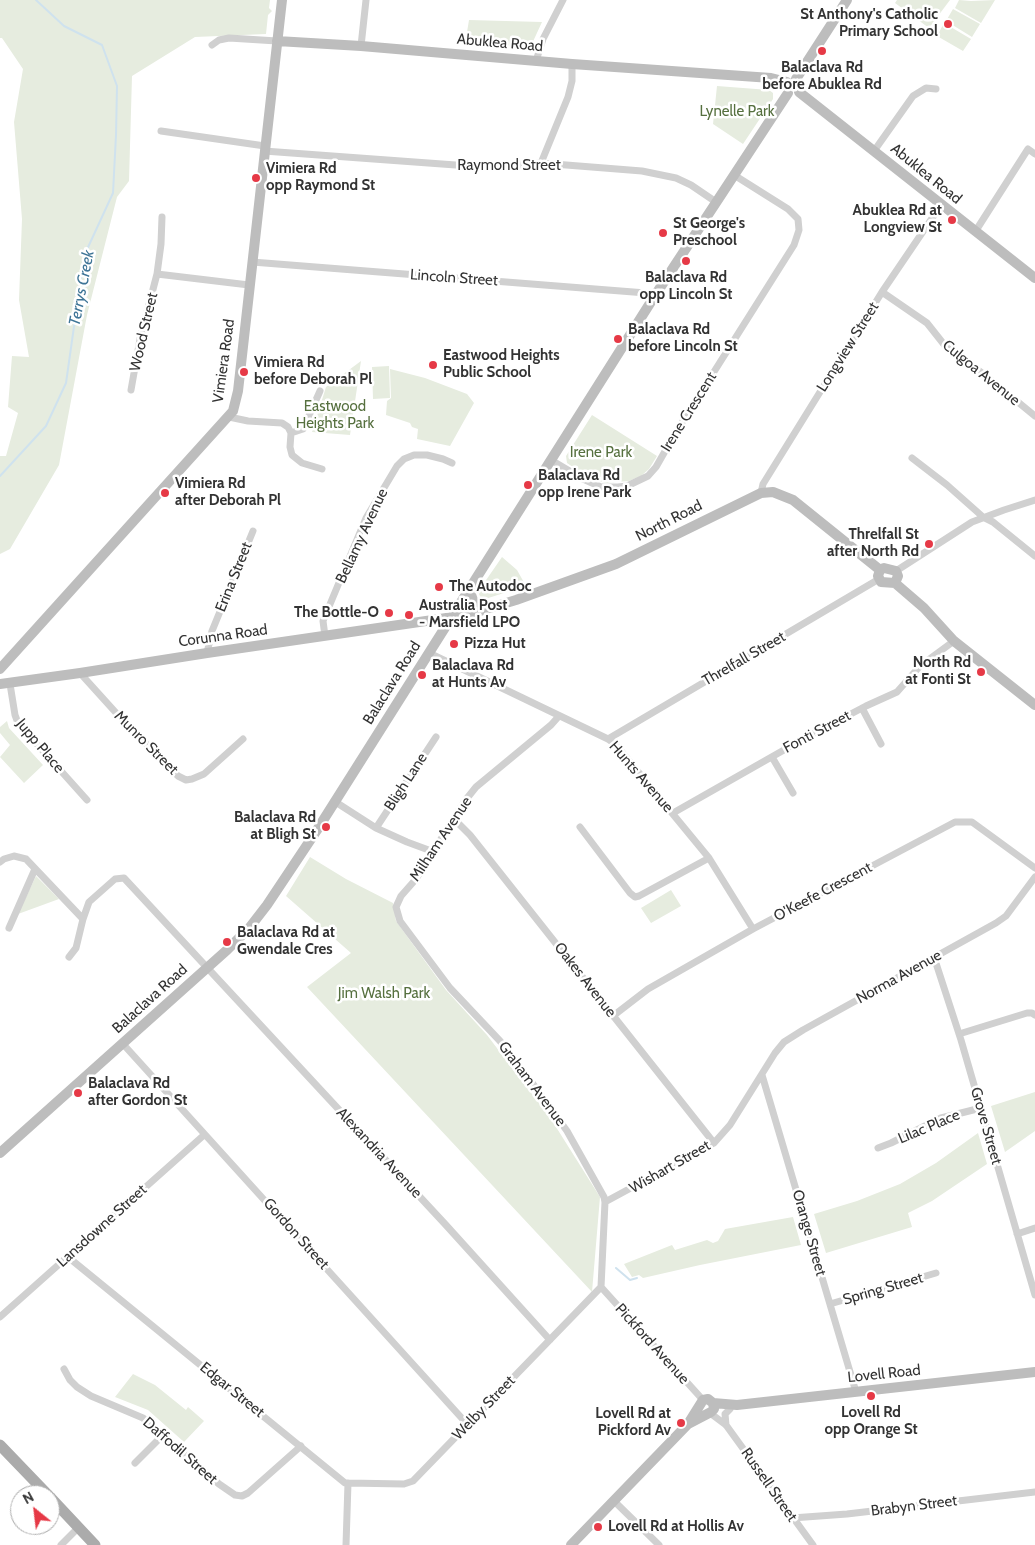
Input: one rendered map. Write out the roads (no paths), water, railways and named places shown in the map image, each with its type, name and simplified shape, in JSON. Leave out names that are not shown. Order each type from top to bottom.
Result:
[{"type":"main road","points":[[1,1447],[38,1485]]},
{"type":"main road","points":[[60,1507],[95,1545]]},
{"type":"street","name":"Vimiera Road","points":[[0,669],[233,411],[236,399],[282,0]]},
{"type":"street","points":[[361,46],[366,0]]},
{"type":"street","points":[[536,61],[543,39],[563,0]]},
{"type":"street","name":"Balaclava Road","points":[[0,1154],[208,968],[238,940],[263,911],[654,297],[847,0]]},
{"type":"street","name":"Abuklea Road","points":[[212,45],[220,40],[229,38],[361,46],[572,64],[771,78],[790,85],[792,95],[799,92],[1035,278]]},
{"type":"street","points":[[541,163],[568,97],[572,81],[572,64]]},
{"type":"street","points":[[874,152],[913,96],[926,88],[936,89]]},
{"type":"street","name":"Raymond Street","points":[[161,131],[265,148],[483,167],[499,168],[541,163],[642,171],[666,175],[691,185],[716,202]]},
{"type":"street","points":[[975,232],[1028,149],[1035,154]]},
{"type":"street","name":"Irene Crescent","points":[[551,460],[583,479],[601,487],[618,488],[627,486],[648,476],[656,467],[794,245],[800,230],[798,219],[788,209],[734,176]]},
{"type":"street","name":"Longview Street","points":[[761,493],[763,484],[882,292],[941,205]]},
{"type":"street","name":"Wood Street","points":[[131,390],[140,339],[157,274],[162,217]]},
{"type":"street","name":"Lincoln Street","points":[[252,262],[646,293],[654,297]]},
{"type":"street","name":"Wood Street","points":[[157,274],[249,285]]},
{"type":"street","name":"Culgoa Avenue","points":[[882,292],[927,323],[946,346],[1035,416]]},
{"type":"street","points":[[291,433],[304,429],[320,391]]},
{"type":"street","points":[[229,417],[248,422],[282,423],[288,427],[291,433],[290,447],[292,455],[302,463],[322,469]]},
{"type":"street","name":"Bellamy Avenue","points":[[325,636],[323,621],[366,518],[397,466],[404,459],[414,455],[428,455],[443,459],[452,464]]},
{"type":"street","points":[[912,458],[1035,556]]},
{"type":"street","points":[[761,493],[773,492],[794,500],[879,575],[884,583],[895,583],[924,608],[954,641],[1035,705]]},
{"type":"street","name":"North Road","points":[[451,617],[487,609],[616,564],[761,493]]},
{"type":"street","points":[[879,575],[884,568],[896,571],[972,522],[1035,500]]},
{"type":"street","name":"Erina Street","points":[[207,653],[212,631],[253,531]]},
{"type":"street","points":[[895,583],[898,576],[896,571]]},
{"type":"street","name":"Threlfall Street","points":[[608,739],[879,575]]},
{"type":"street","points":[[469,589],[474,603],[479,607],[487,609]]},
{"type":"street","name":"Corunna Road","points":[[5,684],[451,617]]},
{"type":"street","name":"Fonti Street","points":[[673,813],[862,708],[898,692],[920,666],[954,641]]},
{"type":"street","name":"Hunts Avenue","points":[[429,652],[608,739],[622,752],[709,858],[753,929]]},
{"type":"street","name":"Munro Street","points":[[80,673],[118,716],[178,776],[186,780],[204,774],[242,739]]},
{"type":"street","name":"Jupp Place","points":[[5,684],[18,723],[87,800]]},
{"type":"street","points":[[862,708],[881,744]]},
{"type":"street","name":"Milham Avenue","points":[[396,907],[401,896],[416,879],[476,787],[551,725],[559,716]]},
{"type":"street","name":"Bligh Lane","points":[[376,828],[436,737]]},
{"type":"street","points":[[772,757],[794,793]]},
{"type":"street","points":[[334,801],[376,828],[434,852]]},
{"type":"street","name":"Oakes Avenue","points":[[454,820],[470,835],[714,1143]]},
{"type":"street","name":"O'Keefe Crescent","points":[[613,1016],[648,989],[753,929],[955,822],[972,822],[1035,868]]},
{"type":"street","points":[[580,828],[634,897],[709,858]]},
{"type":"street","points":[[0,862],[14,856],[26,859],[83,919],[76,948],[69,956]]},
{"type":"street","points":[[9,928],[35,869]]},
{"type":"street","name":"Alexandria Avenue","points":[[83,919],[89,902],[115,879],[124,878],[550,1340]]},
{"type":"street","name":"Norma Avenue","points":[[762,1075],[784,1042],[1006,916],[1035,878]]},
{"type":"street","name":"Graham Avenue","points":[[396,907],[400,921],[450,988],[500,1041],[567,1131],[606,1202]]},
{"type":"street","name":"Grove Street","points":[[934,957],[959,1034],[1035,1294]]},
{"type":"street","points":[[959,1034],[1027,1013],[1035,1015]]},
{"type":"street","name":"Gordon Street","points":[[123,1044],[468,1425]]},
{"type":"street","name":"Wishart Street","points":[[606,1202],[714,1143],[730,1125],[762,1075]]},
{"type":"street","name":"Orange Street","points":[[762,1075],[856,1392]]},
{"type":"street","name":"Lilac Place","points":[[878,1148],[941,1118],[981,1108]]},
{"type":"street","name":"Lansdowne Street","points":[[0,1317],[204,1135]]},
{"type":"street","points":[[601,1287],[606,1202]]},
{"type":"street","points":[[1017,1234],[1035,1228]]},
{"type":"street","name":"Edgar Street","points":[[68,1257],[348,1483]]},
{"type":"street","name":"Spring Street","points":[[830,1304],[936,1273]]},
{"type":"street","name":"Welby Street","points":[[348,1483],[409,1484],[416,1479],[601,1287]]},
{"type":"street","name":"Pickford Avenue","points":[[601,1287],[707,1408]]},
{"type":"street","name":"Daffodil Street","points":[[64,1369],[70,1380],[77,1387],[91,1396],[143,1418],[227,1491],[235,1495],[242,1496],[248,1493],[301,1446]]},
{"type":"street","name":"Lovell Road","points":[[707,1408],[734,1407],[1035,1372]]},
{"type":"street","points":[[726,1425],[725,1414],[734,1407]]},
{"type":"street","points":[[571,1545],[688,1424],[707,1408]]},
{"type":"street","name":"Russell Street","points":[[707,1408],[726,1425],[813,1545]]},
{"type":"street","points":[[135,1463],[163,1436]]},
{"type":"street","points":[[346,1545],[348,1483]]},
{"type":"street","name":"Brabyn Street","points":[[792,1518],[847,1514],[1035,1492]]},
{"type":"street","points":[[614,1501],[659,1545]]},
{"type":"street","points":[[61,1545],[79,1527]]},
{"type":"waterway","name":"Terrys Creek","points":[[0,476],[46,426],[66,383],[84,256],[113,193],[117,86],[102,45],[64,26],[36,0]]},
{"type":"waterway","points":[[616,1268],[630,1280],[637,1278]]},
{"type":"place","name":"St Anthony's Catholic Primary School","points":[[948,24]]},
{"type":"place","name":"Balaclava Rd before Abuklea Rd","points":[[822,51]]},
{"type":"place","name":"Vimiera Rd opp Raymond St","points":[[256,178]]},
{"type":"place","name":"Abuklea Rd at Longview St","points":[[952,220]]},
{"type":"place","name":"St George's Preschool","points":[[663,233]]},
{"type":"place","name":"Balaclava Rd opp Lincoln St","points":[[686,261]]},
{"type":"place","name":"Balaclava Rd before Lincoln St","points":[[618,339]]},
{"type":"place","name":"Eastwood Heights Public School","points":[[433,365]]},
{"type":"place","name":"Vimiera Rd before Deborah Pl","points":[[244,372]]},
{"type":"place","name":"Balaclava Rd opp Irene Park","points":[[528,485]]},
{"type":"place","name":"Vimiera Rd after Deborah Pl","points":[[165,493]]},
{"type":"place","name":"Threlfall St after North Rd","points":[[929,544]]},
{"type":"place","name":"The Autodoc","points":[[439,587]]},
{"type":"place","name":"The Bottle-O","points":[[389,613]]},
{"type":"place","name":"Australia Post - Marsfield LPO","points":[[409,615]]},
{"type":"place","name":"Pizza Hut","points":[[454,644]]},
{"type":"place","name":"North Rd at Fonti St","points":[[981,672]]},
{"type":"place","name":"Balaclava Rd at Hunts Av","points":[[422,675]]},
{"type":"place","name":"Balaclava Rd at Bligh St","points":[[326,827]]},
{"type":"place","name":"Balaclava Rd at Gwendale Cres","points":[[227,942]]},
{"type":"place","name":"Balaclava Rd after Gordon St","points":[[78,1093]]},
{"type":"place","name":"Lovell Rd opp Orange St","points":[[871,1396]]},
{"type":"place","name":"Lovell Rd at Pickford Av","points":[[681,1423]]},
{"type":"place","name":"Lovell Rd at Hollis Av","points":[[598,1527]]},
{"type":"park label","name":"Lynelle Park","points":[[737,112]]},
{"type":"park label","name":"Eastwood Heights Park","points":[[335,416]]},
{"type":"park label","name":"Irene Park","points":[[601,453]]},
{"type":"park label","name":"Jim Walsh Park","points":[[384,994]]}]
